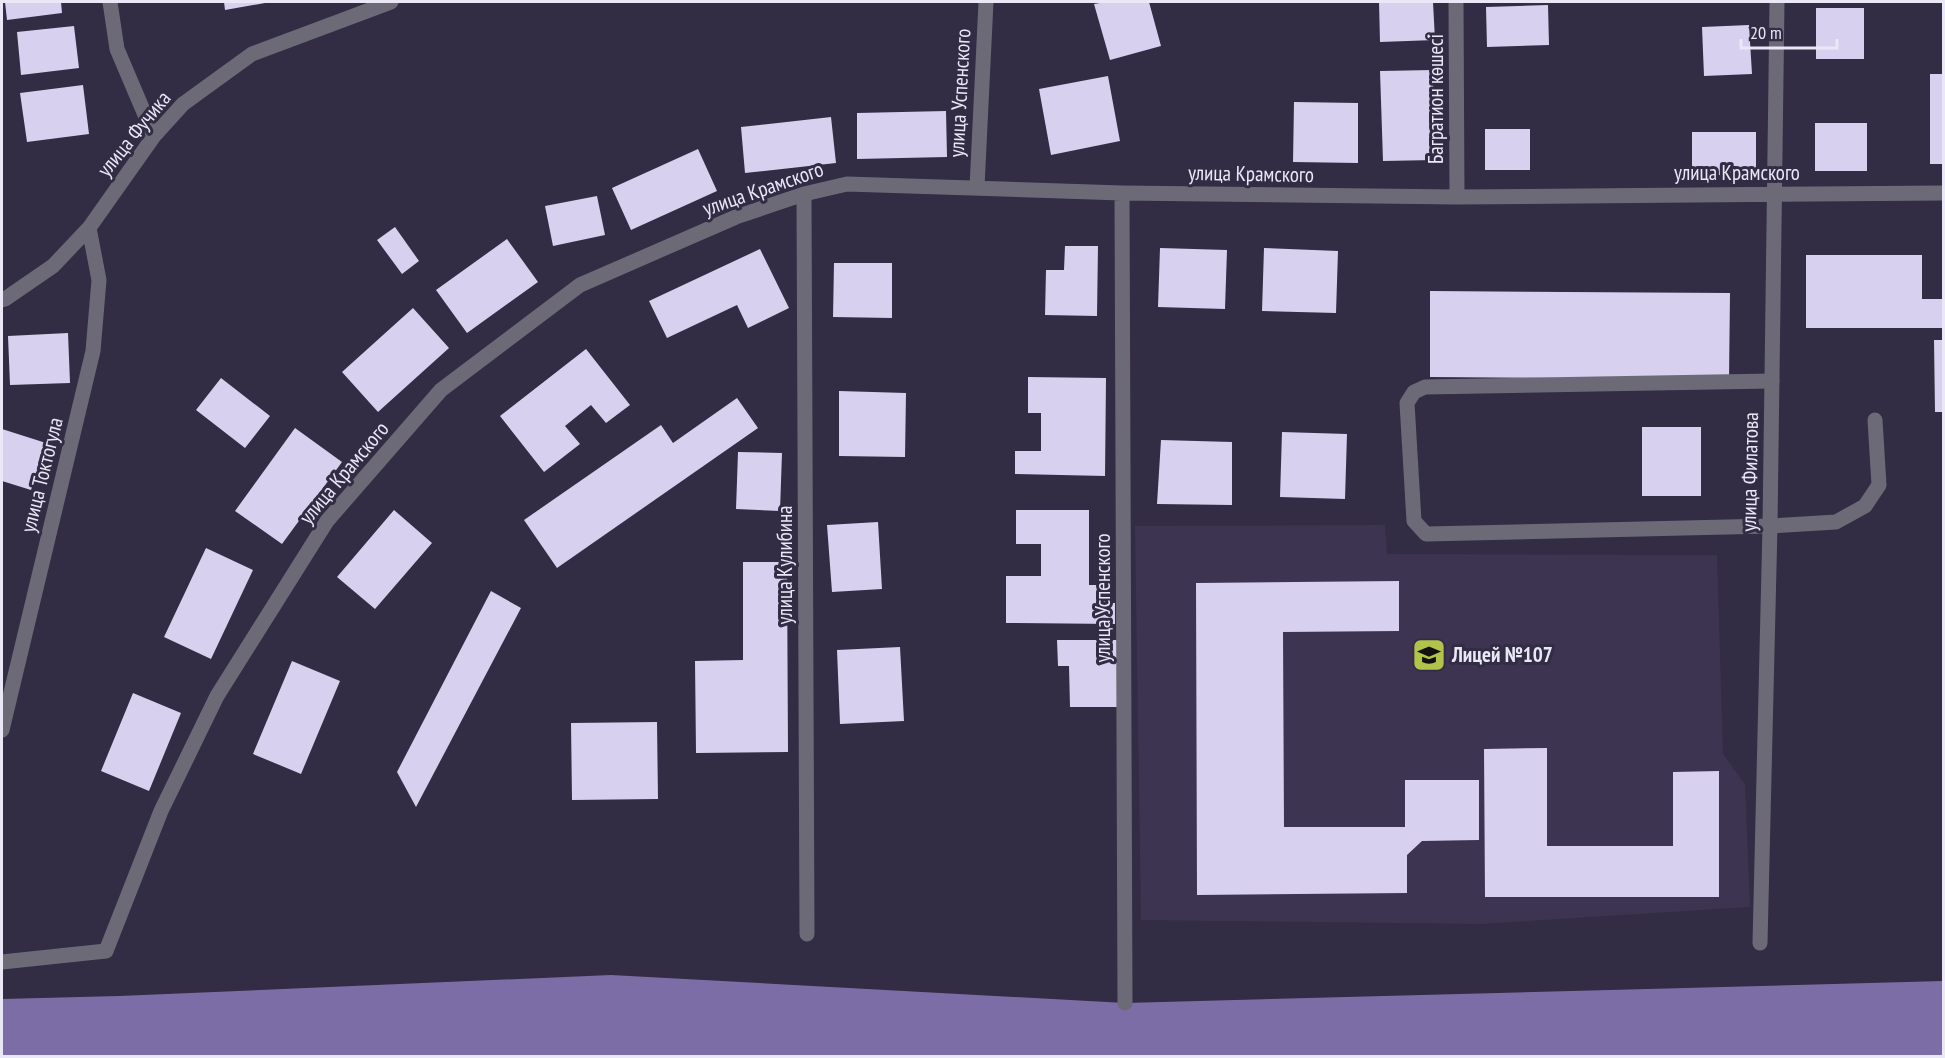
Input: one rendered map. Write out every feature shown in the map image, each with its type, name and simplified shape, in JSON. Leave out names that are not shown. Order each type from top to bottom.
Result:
[{"type":"street","points":[[110,2],[117,49],[154,136]]},
{"type":"street","name":"улица Фучика","points":[[2,300],[53,266],[89,228],[154,136],[183,104],[252,54],[392,2]]},
{"type":"street","name":"улица Успенского","points":[[977,187],[986,2]]},
{"type":"street","name":"Багратион көшесі","points":[[1456,2],[1457,197]]},
{"type":"street","name":"улица Филатова","points":[[1760,943],[1770,526],[1777,2]]},
{"type":"street","name":"улица Крамского","points":[[2,962],[106,951],[161,811],[216,696],[327,521],[441,390],[580,285],[736,217],[847,184],[1122,194],[1457,197],[1944,193]]},
{"type":"street","name":"улица Успенского","points":[[1122,194],[1125,1003]]},
{"type":"street","name":"улица Кулибина","points":[[804,195],[807,934]]},
{"type":"street","name":"улица Токтогула","points":[[2,730],[93,351],[99,280],[89,228]]},
{"type":"street","points":[[1772,381],[1425,387],[1414,392],[1407,403],[1414,521],[1426,534],[1770,526],[1836,522],[1865,506],[1879,485],[1875,420]]},
{"type":"shaded area","name":"Лицей №107","points":[[1385,525],[1387,554],[1717,555],[1723,754],[1745,784],[1750,907],[1481,924],[1141,920],[1135,526]]},
{"type":"shaded area","points":[[611,975],[1125,1003],[1943,981],[1944,1056],[2,1056],[2,999]]},
{"type":"building","points":[[5,2],[61,2],[62,13],[7,20]]},
{"type":"building","points":[[224,2],[265,2],[265,3],[225,10]]},
{"type":"building","points":[[1149,2],[1161,46],[1110,60],[1094,4]]},
{"type":"building","points":[[1379,2],[1433,2],[1435,40],[1380,42]]},
{"type":"building","points":[[1548,5],[1549,45],[1487,47],[1486,7]]},
{"type":"building","points":[[1816,8],[1864,8],[1864,59],[1816,59]]},
{"type":"building","points":[[1749,25],[1752,74],[1704,76],[1702,27]]},
{"type":"building","points":[[74,26],[79,68],[21,75],[17,32]]},
{"type":"building","points":[[1433,70],[1435,160],[1383,161],[1380,71]]},
{"type":"building","points":[[1930,74],[1944,74],[1944,164],[1930,164]]},
{"type":"building","points":[[1108,76],[1120,141],[1051,155],[1039,89]]},
{"type":"building","points":[[83,85],[89,134],[27,142],[20,93]]},
{"type":"building","points":[[1294,102],[1358,103],[1358,163],[1293,162]]},
{"type":"building","points":[[946,111],[947,157],[857,159],[857,113]]},
{"type":"building","points":[[831,117],[836,163],[745,173],[741,127]]},
{"type":"building","points":[[1815,123],[1867,123],[1867,171],[1815,171]]},
{"type":"building","points":[[1485,129],[1530,129],[1530,170],[1485,170]]},
{"type":"building","points":[[1692,132],[1756,132],[1756,175],[1692,175]]},
{"type":"building","points":[[698,149],[717,191],[631,230],[612,188]]},
{"type":"building","points":[[597,196],[605,235],[553,246],[545,206]]},
{"type":"building","points":[[395,227],[419,261],[402,274],[377,240]]},
{"type":"building","points":[[507,239],[538,282],[467,333],[436,290]]},
{"type":"building","points":[[1065,246],[1098,246],[1097,316],[1045,315],[1046,270],[1064,270]]},
{"type":"building","points":[[1160,248],[1227,250],[1225,309],[1158,307]]},
{"type":"building","points":[[1264,248],[1338,251],[1336,313],[1262,311]]},
{"type":"building","points":[[760,249],[789,308],[748,328],[737,305],[667,338],[649,301]]},
{"type":"building","points":[[1806,255],[1922,255],[1922,299],[1944,299],[1944,328],[1806,328]]},
{"type":"building","points":[[834,263],[892,263],[892,318],[833,317]]},
{"type":"building","points":[[1430,291],[1730,293],[1729,379],[1430,377]]},
{"type":"building","points":[[413,308],[449,348],[378,412],[342,372]]},
{"type":"building","points":[[68,333],[70,383],[10,385],[8,336]]},
{"type":"building","points":[[1934,340],[1944,340],[1944,412],[1935,412]]},
{"type":"building","points":[[586,349],[630,405],[606,423],[591,405],[565,426],[580,444],[544,472],[500,416]]},
{"type":"building","points":[[1028,377],[1106,378],[1105,476],[1015,474],[1015,451],[1041,451],[1041,413],[1028,413]]},
{"type":"building","points":[[221,378],[270,416],[245,448],[196,410]]},
{"type":"building","points":[[839,391],[906,393],[905,457],[839,456]]},
{"type":"building","points":[[737,398],[758,428],[557,568],[524,520],[661,425],[673,443]]},
{"type":"building","points":[[1642,427],[1701,427],[1701,496],[1642,496]]},
{"type":"building","points":[[295,428],[342,462],[282,544],[235,511]]},
{"type":"building","points":[[2,429],[46,443],[31,490],[2,481]]},
{"type":"building","points":[[1282,432],[1347,434],[1345,499],[1280,497]]},
{"type":"building","points":[[1161,440],[1232,442],[1232,505],[1157,504]]},
{"type":"building","points":[[738,452],[782,453],[780,511],[736,509]]},
{"type":"building","points":[[394,510],[432,543],[375,609],[337,577]]},
{"type":"building","points":[[1016,510],[1089,510],[1089,585],[1106,585],[1106,603],[1115,603],[1115,624],[1006,623],[1006,576],[1041,576],[1041,544],[1016,544]]},
{"type":"building","points":[[878,522],[882,589],[832,592],[827,525]]},
{"type":"building","points":[[206,548],[253,570],[211,659],[164,637]]},
{"type":"building","points":[[743,562],[787,562],[788,752],[696,753],[695,661],[743,660]]},
{"type":"building","points":[[1399,581],[1399,631],[1283,632],[1284,827],[1405,827],[1405,780],[1479,780],[1479,840],[1422,841],[1407,855],[1407,893],[1197,895],[1196,583]]},
{"type":"building","points":[[491,591],[521,608],[416,807],[397,772]]},
{"type":"building","points":[[1057,640],[1117,640],[1118,707],[1070,707],[1069,666],[1058,666]]},
{"type":"building","points":[[900,647],[904,721],[840,724],[837,650]]},
{"type":"building","points":[[292,661],[340,681],[301,774],[253,754]]},
{"type":"building","points":[[133,693],[181,713],[149,791],[101,771]]},
{"type":"building","points":[[657,722],[658,799],[572,800],[571,723]]},
{"type":"building","points":[[1547,748],[1547,846],[1673,846],[1673,772],[1719,771],[1719,897],[1485,897],[1484,749]]},
{"type":"place","name":"Лицей №107","points":[[1429,655]]}]
